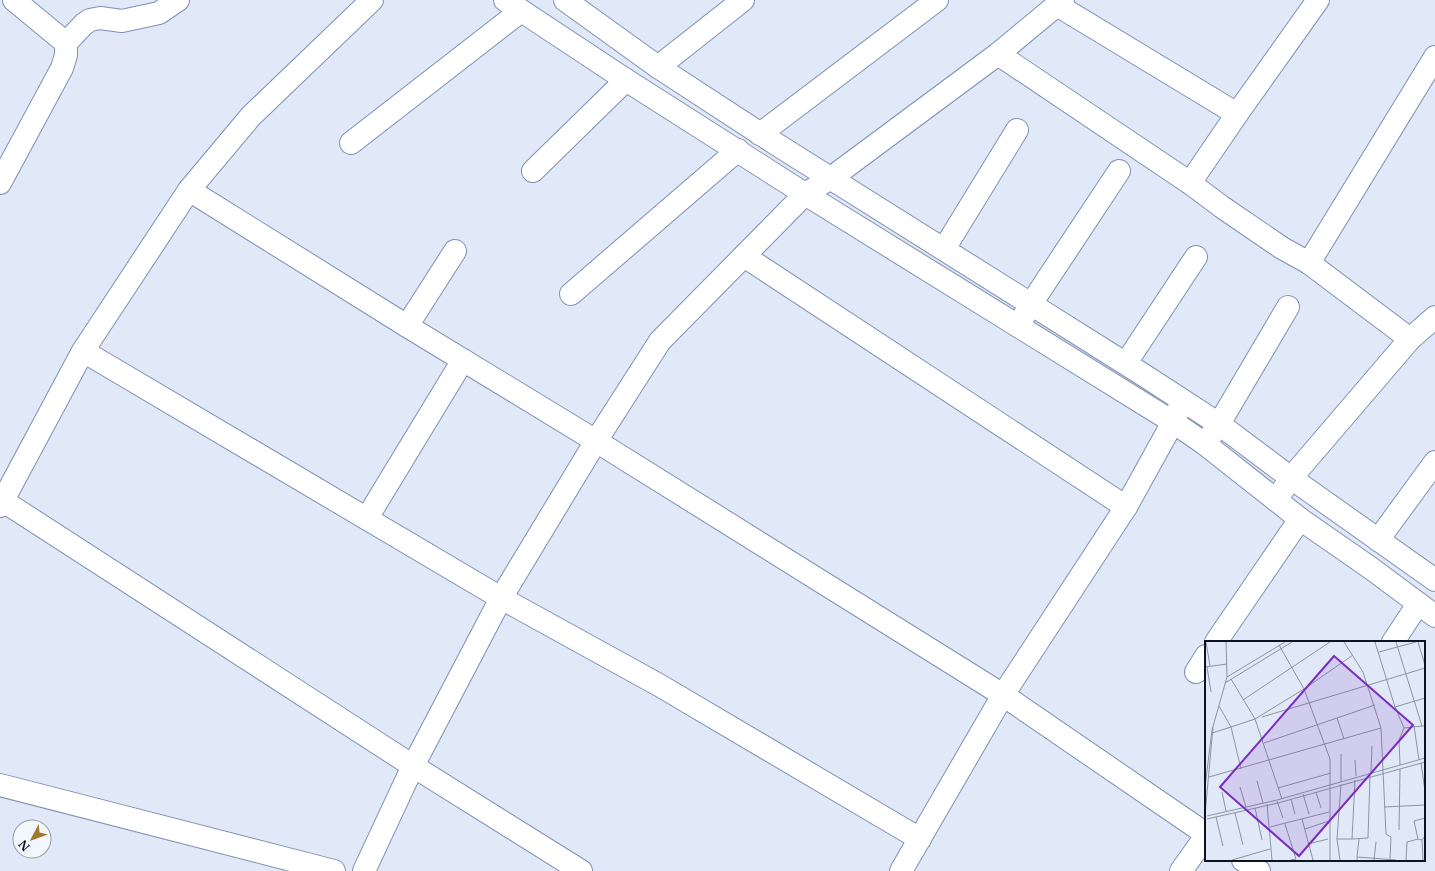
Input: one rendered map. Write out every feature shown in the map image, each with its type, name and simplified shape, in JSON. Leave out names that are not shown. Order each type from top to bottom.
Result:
[{"type":"street","points":[[14,0],[66,43]]},
{"type":"street","points":[[0,183],[62,68],[66,55],[66,43],[84,24],[90,20],[100,18],[122,21],[159,13],[178,0]]},
{"type":"street","points":[[372,0],[251,116],[189,190],[83,351],[1,502],[413,766],[581,871]]},
{"type":"street","points":[[565,0],[658,66],[760,134],[1126,363],[1219,424],[1291,478],[1435,580]]},
{"type":"street","points":[[658,66],[743,0]]},
{"type":"street","points":[[760,134],[937,0]]},
{"type":"street","points":[[364,871],[413,766],[501,598],[596,441],[660,341],[805,194],[831,178],[998,54],[1060,2],[1237,114]]},
{"type":"street","points":[[1190,184],[1308,4]]},
{"type":"street","points":[[351,143],[513,6],[805,194],[1173,422],[1205,444],[1300,519],[1372,569],[1435,616]]},
{"type":"street","points":[[998,54],[1282,248],[1309,263],[1410,338]]},
{"type":"street","points":[[1309,263],[1435,57]]},
{"type":"street","points":[[533,171],[626,80]]},
{"type":"street","points":[[944,249],[1017,130]]},
{"type":"street","points":[[571,294],[738,150]]},
{"type":"street","points":[[1018,326],[1118,172]]},
{"type":"street","points":[[189,190],[407,326],[596,441],[1003,695],[1205,834]]},
{"type":"street","points":[[407,326],[455,251]]},
{"type":"street","points":[[744,256],[1126,507]]},
{"type":"street","points":[[1126,363],[1196,257]]},
{"type":"street","points":[[1205,444],[1219,424],[1288,308]]},
{"type":"street","points":[[1276,500],[1291,478],[1410,338],[1435,317]]},
{"type":"street","points":[[83,351],[501,598],[660,685],[920,839]]},
{"type":"street","points":[[367,518],[463,360]]},
{"type":"street","points":[[901,871],[1003,695],[1126,507],[1173,422],[1182,400]]},
{"type":"street","points":[[1378,540],[1435,462]]},
{"type":"street","points":[[1217,641],[1300,519]]},
{"type":"street","points":[[1394,641],[1418,604]]},
{"type":"street","points":[[0,785],[334,871]]},
{"type":"street","points":[[1181,871],[1205,836]]},
{"type":"street","points":[[1245,861],[1260,871],[1267,861]]}]
